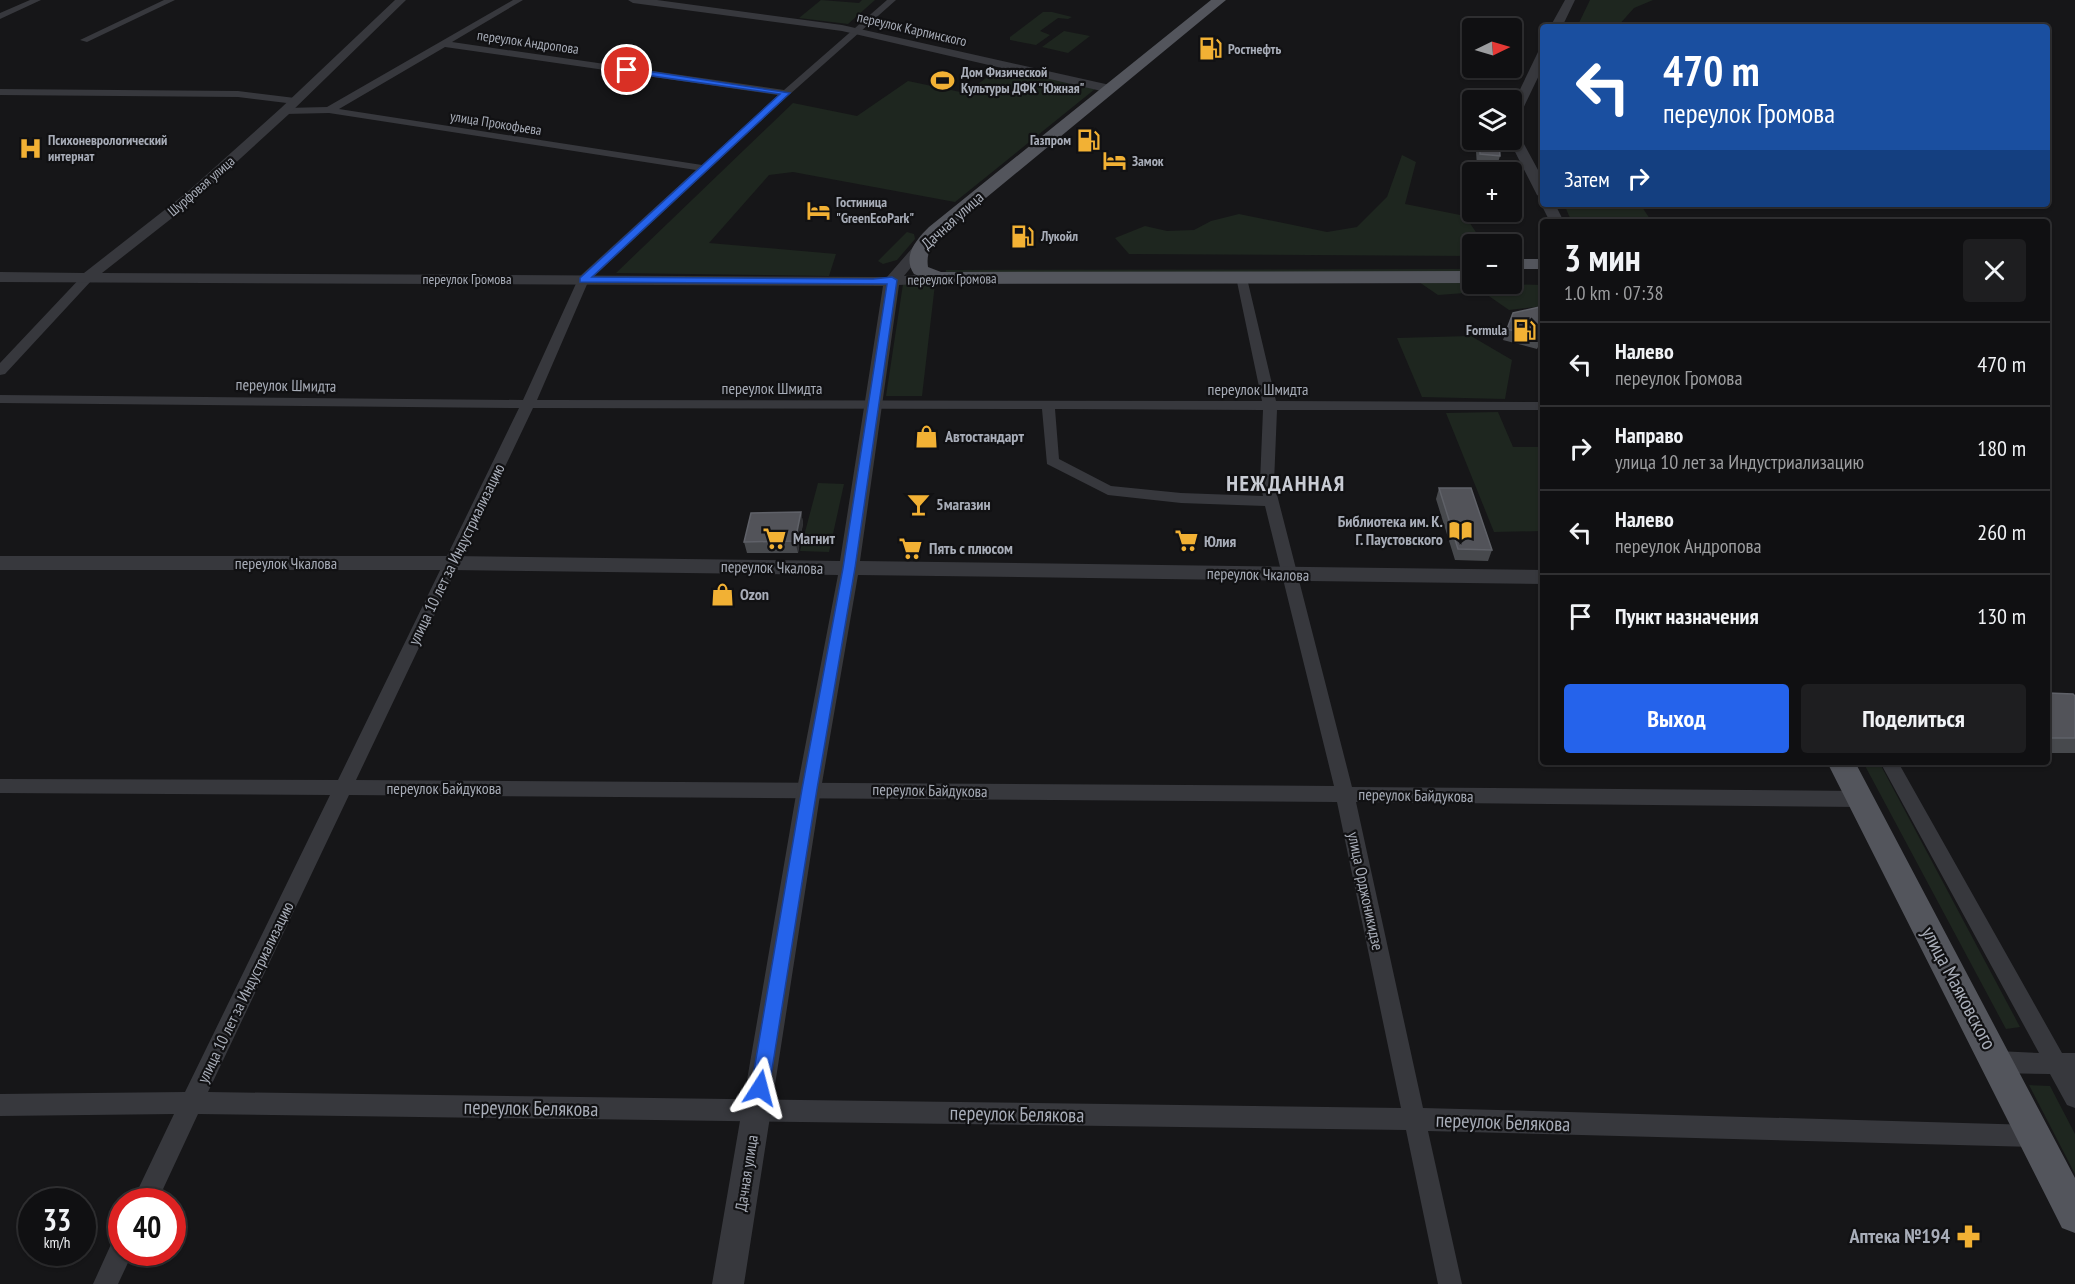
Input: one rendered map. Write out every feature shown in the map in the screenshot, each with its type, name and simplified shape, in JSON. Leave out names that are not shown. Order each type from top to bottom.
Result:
[{"type":"main road","name":"Дачная улица","points":[[1194,24],[1219,0]]},
{"type":"main road","name":"Дачная улица","points":[[924,248],[950,219],[1227,0]]},
{"type":"main road","points":[[924,248],[917,259],[920,270],[940,272]]},
{"type":"main road","name":"переулок Громова","points":[[924,248],[940,272]]},
{"type":"main road","name":"переулок Громова","points":[[940,272],[1462,264]]},
{"type":"main road","points":[[1522,264],[1540,264]]},
{"type":"main road","name":"переулок Громова","points":[[940,272],[1242,277],[1462,277]]},
{"type":"main road","points":[[1522,277],[1540,277]]},
{"type":"main road","name":"улица Маяковского","points":[[1843,765],[1998,1062],[2075,1215]]},
{"type":"street","points":[[0,16],[37,0]]},
{"type":"street","points":[[84,40],[171,0]]},
{"type":"street","name":"Шурфовая улица","points":[[0,371],[88,277],[190,197],[401,0]]},
{"type":"street","points":[[329,110],[519,0]]},
{"type":"street","name":"переулок Карпинского","points":[[633,0],[856,31],[1114,90]]},
{"type":"street","name":"улица 10 лет за Индустриализацию","points":[[151,1188],[528,404],[583,280],[703,168],[892,0]]},
{"type":"street","points":[[1558,24],[1570,0]]},
{"type":"street","name":"переулок Андропова","points":[[445,44],[786,93]]},
{"type":"street","points":[[1522,98],[1540,60]]},
{"type":"street","name":"улица Прокофьева","points":[[0,92],[238,94],[290,106],[329,110],[703,168]]},
{"type":"street","points":[[1521,150],[1540,187]]},
{"type":"street","name":"Дачная улица","points":[[728,1284],[809,789],[849,568],[892,280],[924,248]]},
{"type":"street","points":[[892,280],[920,270]]},
{"type":"street","name":"переулок Громова","points":[[0,277],[873,282],[940,272]]},
{"type":"street","name":"улица Орджоникидзе","points":[[1242,277],[1269,405],[1267,483],[1345,794],[1450,1284]]},
{"type":"street","name":"переулок Шмидта","points":[[0,399],[528,404],[1540,405]]},
{"type":"street","points":[[1048,405],[1052,461],[1108,490],[1181,498],[1272,501]]},
{"type":"street","name":"переулок Чкалова","points":[[0,563],[451,563],[1540,577]]},
{"type":"street","points":[[1891,765],[2066,1064],[2075,1097]]},
{"type":"street","name":"переулок Байдукова","points":[[0,786],[809,789],[1860,799]]},
{"type":"street","points":[[1998,1062],[2066,1064]]},
{"type":"street","name":"переулок Белякова","points":[[0,1105],[191,1103],[1415,1119],[2034,1136]]},
{"type":"street","points":[[105,1284],[114,1266]]},
{"type":"shaded area","points":[[821,0],[859,3],[862,0],[875,0],[848,24],[799,18]]},
{"type":"shaded area","points":[[1590,0],[1653,0],[1634,8],[1620,24],[1578,24]]},
{"type":"shaded area","points":[[1043,12],[1072,17],[1058,18],[1040,31],[1050,35],[1036,45],[1010,40],[1010,37]]},
{"type":"shaded area","points":[[1064,31],[1090,36],[1068,53],[1042,47]]},
{"type":"shaded area","points":[[1002,67],[1095,89],[955,202],[793,172],[769,175],[709,243],[836,254],[829,276],[616,273],[793,103],[857,116],[908,81],[965,93]]},
{"type":"shaded area","points":[[1402,155],[1416,162],[1405,204],[1462,215],[1462,222],[1469,222],[1477,234],[1462,234],[1462,256],[1129,254],[1115,238],[1145,226],[1167,231],[1194,230],[1211,221],[1239,214],[1327,232],[1357,227],[1387,197]]},
{"type":"shaded area","points":[[1565,207],[1642,207],[1650,219],[1578,219],[1570,218]]},
{"type":"shaded area","points":[[907,232],[914,234],[915,239],[897,260],[883,264],[878,261]]},
{"type":"shaded area","points":[[1462,269],[1462,274],[945,276],[946,270]]},
{"type":"shaded area","points":[[1419,282],[1462,282],[1462,293],[1438,295]]},
{"type":"shaded area","points":[[903,284],[935,284],[922,396],[886,396]]},
{"type":"shaded area","points":[[1522,285],[1540,285],[1540,306],[1509,310],[1486,294],[1522,294]]},
{"type":"shaded area","points":[[1471,336],[1512,360],[1505,399],[1422,397],[1397,338]]},
{"type":"shaded area","points":[[1498,412],[1513,447],[1540,447],[1540,531],[1494,532],[1446,413]]},
{"type":"shaded area","points":[[818,483],[844,484],[829,552],[800,551]]},
{"type":"shaded area","points":[[1865,765],[1881,765],[2020,1027],[2006,1029]]},
{"type":"shaded area","points":[[2029,1085],[2050,1086],[2075,1134],[2075,1174]]},
{"type":"building","points":[[1480,150],[1500,150],[1500,156],[1480,154]]},
{"type":"building","points":[[1540,307],[1540,338],[1507,329],[1513,313]]},
{"type":"building","name":"Библиотека им. К. Г. Паустовского","points":[[1439,488],[1471,488],[1492,550],[1458,549]]},
{"type":"building","points":[[801,512],[795,541],[744,542],[751,513]]},
{"type":"building","points":[[2050,693],[2075,696],[2075,738],[2050,738]]},
{"type":"place","name":"Ростнефть","points":[[1210,49]]},
{"type":"place","name":"Дом Физической Культуры ДФК \"Южная\"","points":[[943,80]]},
{"type":"place","name":"Газпром","points":[[1089,140]]},
{"type":"place","name":"Психоневрологический интернат","points":[[30,148]]},
{"type":"place","name":"Замок","points":[[1114,161]]},
{"type":"place","name":"Гостиница \"GreenEcoPark\"","points":[[818,210]]},
{"type":"place","name":"Лукойл","points":[[1023,236]]},
{"type":"place","name":"Formula","points":[[1525,330]]},
{"type":"place","name":"Автостандарт","points":[[927,436]]},
{"type":"place","name":"5магазин","points":[[918,504]]},
{"type":"place","name":"Библиотека им. К. Г. Паустовского","points":[[1461,530]]},
{"type":"place","name":"Магнит","points":[[775,538]]},
{"type":"place","name":"Юлия","points":[[1186,541]]},
{"type":"place","name":"Пять с плюсом","points":[[911,548]]},
{"type":"place","name":"Ozon","points":[[722,594]]},
{"type":"place","name":"Аптека №194","points":[[1968,1236]]},
{"type":"district","name":"НЕЖДАННАЯ","points":[[1286,483]]},
{"type":"route","points":[[627,70],[786,93],[583,280],[873,282],[892,280],[849,568],[809,789],[760,1088]]}]
